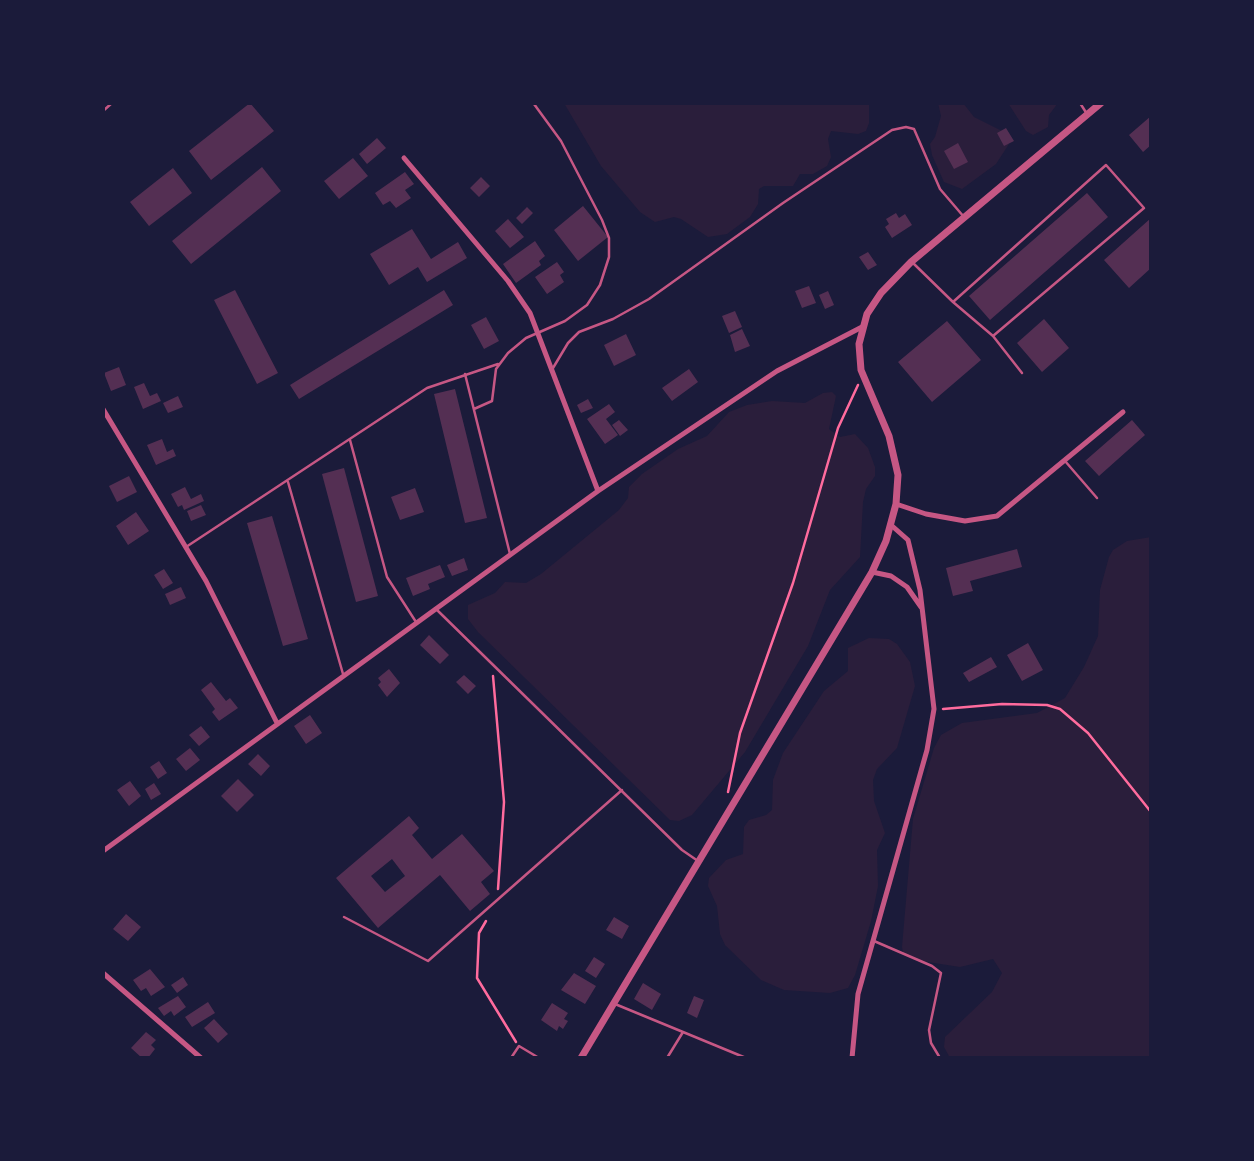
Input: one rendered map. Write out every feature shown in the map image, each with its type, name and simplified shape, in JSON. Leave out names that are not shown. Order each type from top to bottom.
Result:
[{"type":"street","points":[[581,1058],[872,572],[891,526],[898,475],[893,447],[863,376],[859,344],[862,327],[874,302],[911,262],[1101,103]]},
{"type":"street","points":[[404,158],[517,293],[539,332],[598,491]]},
{"type":"street","points":[[103,851],[172,804],[277,723],[598,491],[777,371],[862,327]]},
{"type":"street","points":[[103,409],[186,547],[277,723]]},
{"type":"street","points":[[896,505],[953,519],[987,519],[1008,509],[1123,412]]},
{"type":"street","points":[[852,1058],[854,1014],[927,750],[934,709],[923,609],[908,540],[891,526]]},
{"type":"street","points":[[872,572],[891,576],[907,587],[923,609]]},
{"type":"street","points":[[103,972],[201,1058]]},
{"type":"lane","points":[[103,111],[112,103]]},
{"type":"lane","points":[[1080,103],[1087,114]]},
{"type":"lane","points":[[186,547],[427,388],[498,364],[519,344],[565,321],[587,305],[600,285],[610,249],[606,230],[565,148],[534,104]]},
{"type":"lane","points":[[553,368],[568,343],[579,332],[620,316],[659,292],[783,203],[892,130],[906,127],[914,129],[940,189],[964,217]]},
{"type":"lane","points":[[953,303],[1106,165],[1144,208],[993,336]]},
{"type":"lane","points":[[911,262],[953,303],[993,336],[1022,373]]},
{"type":"lane","points":[[474,409],[492,401],[498,364]]},
{"type":"lane","points":[[465,374],[510,554]]},
{"type":"lane","points":[[351,440],[387,577],[416,622]]},
{"type":"lane","points":[[1065,461],[1097,498]]},
{"type":"lane","points":[[288,482],[343,675]]},
{"type":"lane","points":[[435,608],[492,666],[623,789],[682,850],[698,861]]},
{"type":"lane","points":[[344,917],[428,961],[623,789]]},
{"type":"lane","points":[[874,942],[932,966],[941,973],[929,1030],[930,1042],[940,1058]]},
{"type":"lane","points":[[612,1003],[746,1058]]},
{"type":"lane","points":[[667,1058],[683,1032]]},
{"type":"lane","points":[[511,1058],[519,1046],[539,1058]]},
{"type":"path","points":[[727,812],[728,791],[740,733],[793,583],[838,428],[863,376]]},
{"type":"path","points":[[492,666],[504,802],[495,902],[479,933],[477,978],[519,1046]]},
{"type":"path","points":[[934,709],[1002,704],[1047,705],[1060,709],[1088,733],[1151,812]]},
{"type":"shaded area","points":[[564,103],[869,103],[869,123],[866,131],[858,134],[831,131],[828,139],[831,157],[827,166],[813,174],[800,174],[793,186],[764,186],[759,189],[758,204],[750,217],[727,234],[708,237],[681,219],[674,217],[655,222],[640,212],[601,166]]},
{"type":"shaded area","points":[[938,103],[963,103],[974,117],[1004,132],[1009,144],[996,164],[962,189],[944,182],[932,155],[930,144],[941,116]]},
{"type":"shaded area","points":[[1008,103],[1058,103],[1049,115],[1048,127],[1033,135],[1026,131]]},
{"type":"shaded area","points":[[832,392],[836,396],[829,429],[840,437],[855,434],[868,448],[875,467],[875,476],[866,489],[863,502],[860,557],[830,590],[808,646],[745,752],[692,815],[679,821],[670,820],[478,632],[468,619],[468,605],[495,593],[505,582],[526,583],[541,574],[619,510],[628,498],[629,487],[642,474],[678,449],[707,436],[729,412],[747,405],[772,401],[805,403],[823,393]]},
{"type":"shaded area","points":[[1151,537],[1151,1058],[950,1058],[944,1047],[945,1037],[992,992],[1002,973],[993,959],[960,967],[915,960],[903,953],[913,819],[934,748],[941,735],[962,723],[1037,713],[1065,698],[1084,667],[1098,636],[1100,590],[1109,557],[1113,550],[1127,541]]},
{"type":"shaded area","points":[[869,638],[889,639],[897,644],[910,662],[915,686],[897,748],[877,769],[873,780],[874,801],[885,833],[877,850],[878,886],[871,921],[855,975],[848,988],[830,993],[784,990],[761,980],[725,945],[720,934],[717,906],[708,886],[709,878],[726,860],[743,854],[744,827],[749,820],[766,815],[772,810],[773,780],[783,753],[824,691],[848,671],[848,648]]},
{"type":"building","points":[[250,103],[274,131],[211,180],[189,151]]},
{"type":"building","points":[[1151,116],[1151,145],[1143,152],[1129,135]]},
{"type":"building","points":[[1006,128],[1014,141],[1004,146],[997,133]]},
{"type":"building","points":[[377,138],[386,148],[367,164],[359,154]]},
{"type":"building","points":[[958,143],[968,162],[954,169],[944,151]]},
{"type":"building","points":[[353,158],[368,176],[339,199],[324,181]]},
{"type":"building","points":[[262,167],[281,191],[191,264],[172,241]]},
{"type":"building","points":[[173,168],[192,193],[149,226],[130,202]]},
{"type":"building","points":[[405,172],[414,184],[405,190],[411,198],[396,208],[390,201],[383,205],[375,193]]},
{"type":"building","points":[[481,177],[490,186],[479,197],[470,188]]},
{"type":"building","points":[[1087,193],[1108,217],[990,320],[969,296]]},
{"type":"building","points":[[583,206],[608,237],[578,261],[554,230]]},
{"type":"building","points":[[527,207],[533,213],[522,224],[516,218]]},
{"type":"building","points":[[896,213],[899,218],[905,214],[912,225],[892,238],[885,227],[889,224],[886,219]]},
{"type":"building","points":[[1151,218],[1151,268],[1129,288],[1104,260]]},
{"type":"building","points":[[508,219],[524,237],[510,248],[495,231]]},
{"type":"building","points":[[412,229],[431,259],[458,242],[467,258],[427,282],[418,267],[389,285],[370,254]]},
{"type":"building","points":[[535,241],[545,256],[539,261],[541,265],[516,283],[503,264]]},
{"type":"building","points":[[868,252],[877,265],[868,270],[859,257]]},
{"type":"building","points":[[557,262],[564,272],[560,275],[564,282],[547,294],[535,277]]},
{"type":"building","points":[[809,286],[816,303],[802,308],[795,291]]},
{"type":"building","points":[[235,290],[278,373],[257,384],[214,300]]},
{"type":"building","points":[[444,290],[453,305],[299,399],[290,385]]},
{"type":"building","points":[[828,291],[834,305],[825,309],[819,295]]},
{"type":"building","points":[[735,311],[742,327],[729,333],[722,316]]},
{"type":"building","points":[[486,317],[499,341],[484,349],[471,325]]},
{"type":"building","points":[[1044,319],[1069,348],[1042,372],[1017,343]]},
{"type":"building","points":[[947,321],[981,360],[932,402],[898,362]]},
{"type":"building","points":[[742,329],[750,346],[735,352],[730,335]]},
{"type":"building","points":[[626,334],[636,355],[614,366],[604,345]]},
{"type":"building","points":[[119,367],[126,385],[111,391],[104,373]]},
{"type":"building","points":[[689,369],[698,382],[672,401],[662,388]]},
{"type":"building","points":[[144,383],[150,396],[157,393],[161,401],[143,409],[134,387]]},
{"type":"building","points":[[455,389],[487,518],[465,523],[434,394]]},
{"type":"building","points":[[178,396],[183,407],[168,413],[163,403]]},
{"type":"building","points":[[588,399],[593,408],[581,413],[577,405]]},
{"type":"building","points":[[609,404],[615,412],[606,419],[618,435],[605,444],[587,419]]},
{"type":"building","points":[[619,420],[628,430],[620,436],[612,425]]},
{"type":"building","points":[[1132,420],[1145,435],[1099,476],[1085,461]]},
{"type":"building","points":[[162,439],[167,452],[173,449],[176,456],[156,465],[147,445]]},
{"type":"building","points":[[344,468],[378,596],[356,602],[322,474]]},
{"type":"building","points":[[129,476],[137,492],[117,502],[109,486]]},
{"type":"building","points":[[185,487],[191,499],[201,494],[204,501],[184,510],[182,505],[178,507],[171,494]]},
{"type":"building","points":[[415,488],[424,512],[400,520],[391,497]]},
{"type":"building","points":[[201,505],[206,515],[191,521],[187,511]]},
{"type":"building","points":[[136,512],[149,531],[128,545],[116,526]]},
{"type":"building","points":[[272,516],[308,639],[283,646],[247,523]]},
{"type":"building","points":[[1017,549],[1022,567],[970,581],[973,591],[953,596],[946,568]]},
{"type":"building","points":[[464,558],[468,570],[452,576],[447,565]]},
{"type":"building","points":[[440,565],[445,577],[428,584],[430,589],[413,596],[406,578]]},
{"type":"building","points":[[164,569],[173,583],[163,589],[154,575]]},
{"type":"building","points":[[181,587],[186,598],[170,605],[165,594]]},
{"type":"building","points":[[429,635],[449,655],[440,664],[420,645]]},
{"type":"building","points":[[1028,643],[1043,670],[1022,681],[1007,655]]},
{"type":"building","points":[[991,657],[997,667],[969,682],[963,673]]},
{"type":"building","points":[[389,669],[400,683],[387,697],[378,685],[381,682],[378,678]]},
{"type":"building","points":[[464,675],[476,686],[468,694],[456,682]]},
{"type":"building","points":[[211,682],[226,701],[230,698],[238,708],[219,721],[212,712],[215,709],[201,690]]},
{"type":"building","points":[[310,715],[322,733],[306,744],[294,726]]},
{"type":"building","points":[[201,726],[210,737],[199,746],[189,735]]},
{"type":"building","points":[[190,748],[200,760],[186,771],[176,759]]},
{"type":"building","points":[[258,754],[270,766],[261,776],[248,764]]},
{"type":"building","points":[[159,761],[167,773],[158,779],[150,767]]},
{"type":"building","points":[[238,779],[254,795],[237,812],[221,796]]},
{"type":"building","points":[[130,781],[141,796],[129,806],[117,790]]},
{"type":"building","points":[[154,783],[161,794],[151,800],[145,789]]},
{"type":"building","points":[[409,816],[419,828],[412,835],[432,859],[462,834],[494,871],[481,882],[490,894],[470,911],[440,875],[378,928],[336,878]],"holes":[[[392,859],[405,876],[385,892],[371,876]]]},
{"type":"building","points":[[126,914],[141,927],[128,941],[113,929]]},
{"type":"building","points":[[614,917],[629,926],[622,939],[606,930]]},
{"type":"building","points":[[594,957],[605,964],[596,978],[585,971]]},
{"type":"building","points":[[150,969],[165,987],[151,996],[146,988],[141,991],[133,980]]},
{"type":"building","points":[[574,973],[596,986],[585,1004],[561,990]]},
{"type":"building","points":[[183,977],[188,985],[177,993],[171,985]]},
{"type":"building","points":[[643,983],[661,994],[652,1010],[634,999]]},
{"type":"building","points":[[178,996],[186,1007],[174,1016],[171,1011],[164,1016],[158,1008]]},
{"type":"building","points":[[694,996],[704,1000],[697,1018],[687,1013]]},
{"type":"building","points":[[208,1002],[215,1013],[192,1027],[185,1017]]},
{"type":"building","points":[[552,1003],[568,1013],[564,1019],[568,1021],[563,1029],[559,1026],[557,1031],[541,1020]]},
{"type":"building","points":[[214,1019],[228,1034],[218,1043],[204,1028]]},
{"type":"building","points":[[146,1032],[156,1040],[151,1045],[155,1049],[148,1058],[142,1058],[131,1048]]}]
